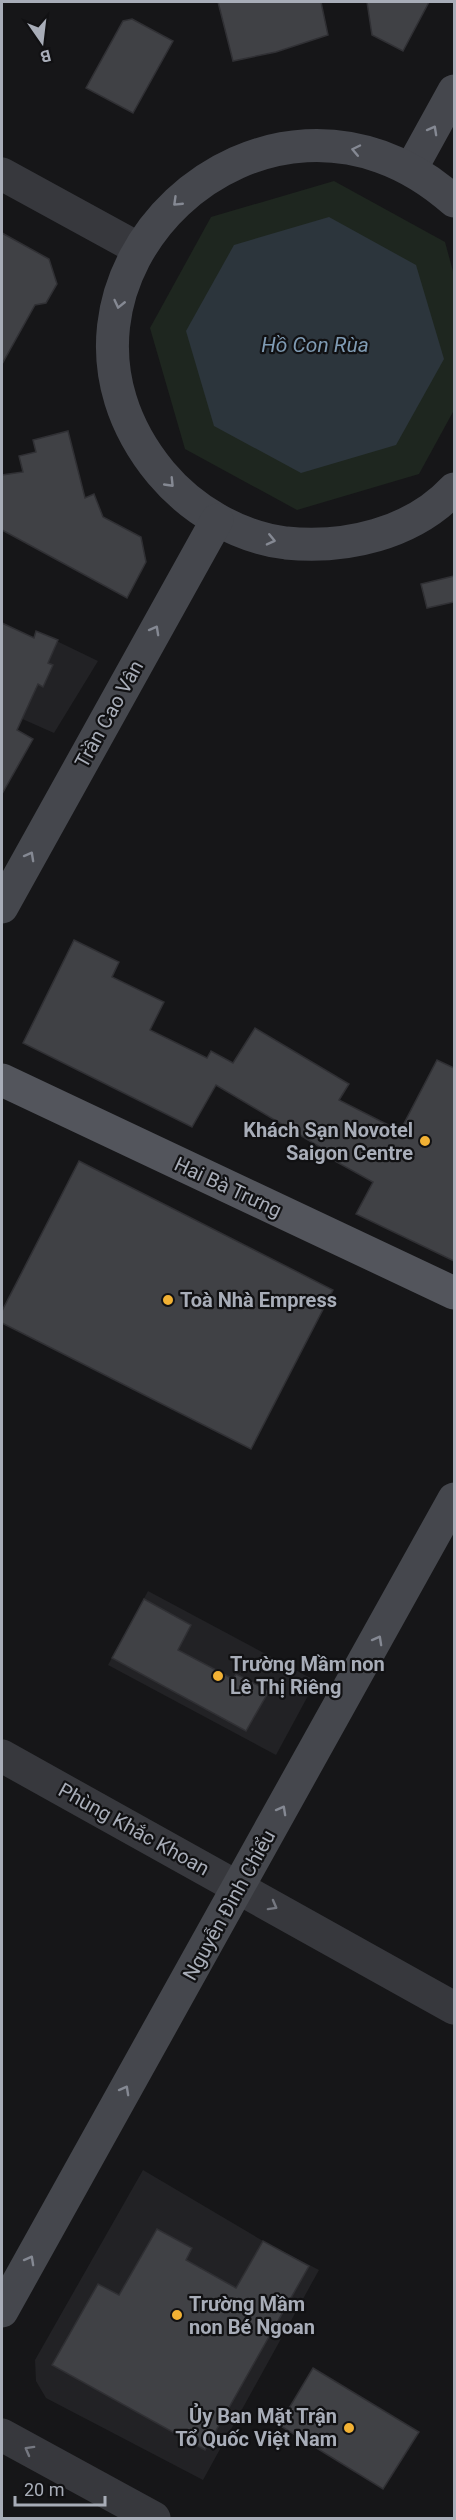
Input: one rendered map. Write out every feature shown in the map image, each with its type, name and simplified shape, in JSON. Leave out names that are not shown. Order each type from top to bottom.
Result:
[{"type":"main road","points":[[411,169],[454,91]]},
{"type":"main road","points":[[454,201],[411,169],[383,156],[352,148],[321,145],[290,147],[259,153],[230,165],[186,193],[157,223],[139,249],[126,277],[116,318],[115,370],[122,400],[133,429],[148,457],[190,503],[216,520],[245,533],[275,541],[307,545],[338,544],[370,537],[399,526],[427,512],[454,489]]},
{"type":"main road","name":"Trần Cao Vân","points":[[2,907],[216,520]]},
{"type":"main road","name":"Hai Bà Trưng","points":[[2,1080],[454,1293]]},
{"type":"main road","name":"Nguyễn Đình Chiểu","points":[[2,2311],[454,1499]]},
{"type":"street","points":[[2,174],[139,249]]},
{"type":"street","name":"Phùng Khắc Khoan","points":[[2,1756],[454,2008]]},
{"type":"street","points":[[2,2435],[154,2518]]},
{"type":"shaded area","name":"Hồ Con Rùa","points":[[334,181],[445,242],[454,275],[454,410],[419,474],[297,510],[185,449],[150,328],[211,217]]},
{"type":"shaded area","points":[[2,623],[33,638],[36,631],[98,661],[54,733],[2,710]]},
{"type":"shaded area","name":"Trường Mầm non Lê Thị Riêng","points":[[148,1591],[316,1681],[276,1755],[108,1665]]},
{"type":"shaded area","name":"Trường Mầm non Bé Ngoan","points":[[143,2170],[263,2241],[319,2270],[203,2480],[46,2398],[36,2381],[35,2360]]},
{"type":"water","name":"Hồ Con Rùa","points":[[329,217],[416,265],[444,359],[396,445],[301,473],[214,426],[186,331],[234,245]]},
{"type":"building","points":[[218,2],[321,2],[328,35],[276,52],[233,61]]},
{"type":"building","points":[[367,2],[429,2],[403,51],[372,35]]},
{"type":"building","points":[[132,19],[173,41],[133,113],[86,88],[123,21]]},
{"type":"building","points":[[2,233],[49,259],[57,284],[46,303],[35,305],[2,364]]},
{"type":"building","points":[[68,431],[85,498],[94,494],[103,517],[141,537],[146,562],[127,598],[2,530],[2,475],[23,472],[19,456],[36,452],[33,440]]},
{"type":"building","points":[[454,576],[454,602],[427,608],[421,584]]},
{"type":"building","points":[[2,623],[34,638],[36,631],[58,640],[48,663],[53,665],[43,687],[38,684],[17,730],[33,739],[2,794]]},
{"type":"building","points":[[74,940],[119,962],[112,977],[164,1002],[150,1030],[207,1058],[211,1051],[233,1063],[255,1028],[349,1084],[339,1100],[400,1131],[437,1060],[454,1068],[454,1261],[356,1214],[373,1182],[333,1160],[335,1156],[216,1085],[192,1127],[23,1043]]},
{"type":"building","name":"Toà Nhà Empress","points":[[79,1161],[333,1290],[251,1449],[2,1323],[2,1311]]},
{"type":"building","points":[[144,1599],[191,1625],[178,1650],[233,1679],[236,1674],[269,1691],[246,1731],[112,1658]]},
{"type":"building","points":[[157,2229],[192,2248],[186,2260],[236,2288],[263,2241],[309,2266],[205,2450],[52,2365],[98,2284],[119,2295]]},
{"type":"building","name":"Ủy Ban Mặt Trận Tổ Quốc Việt Nam","points":[[313,2368],[419,2432],[383,2489],[279,2425]]},
{"type":"place","name":"Khách Sạn Novotel Saigon Centre","points":[[425,1141]]},
{"type":"place","name":"Toà Nhà Empress","points":[[168,1300]]},
{"type":"place","name":"Trường Mầm non Lê Thị Riêng","points":[[218,1676]]},
{"type":"place","name":"Trường Mầm non Bé Ngoan","points":[[177,2315]]},
{"type":"place","name":"Ủy Ban Mặt Trận Tổ Quốc Việt Nam","points":[[349,2428]]}]
